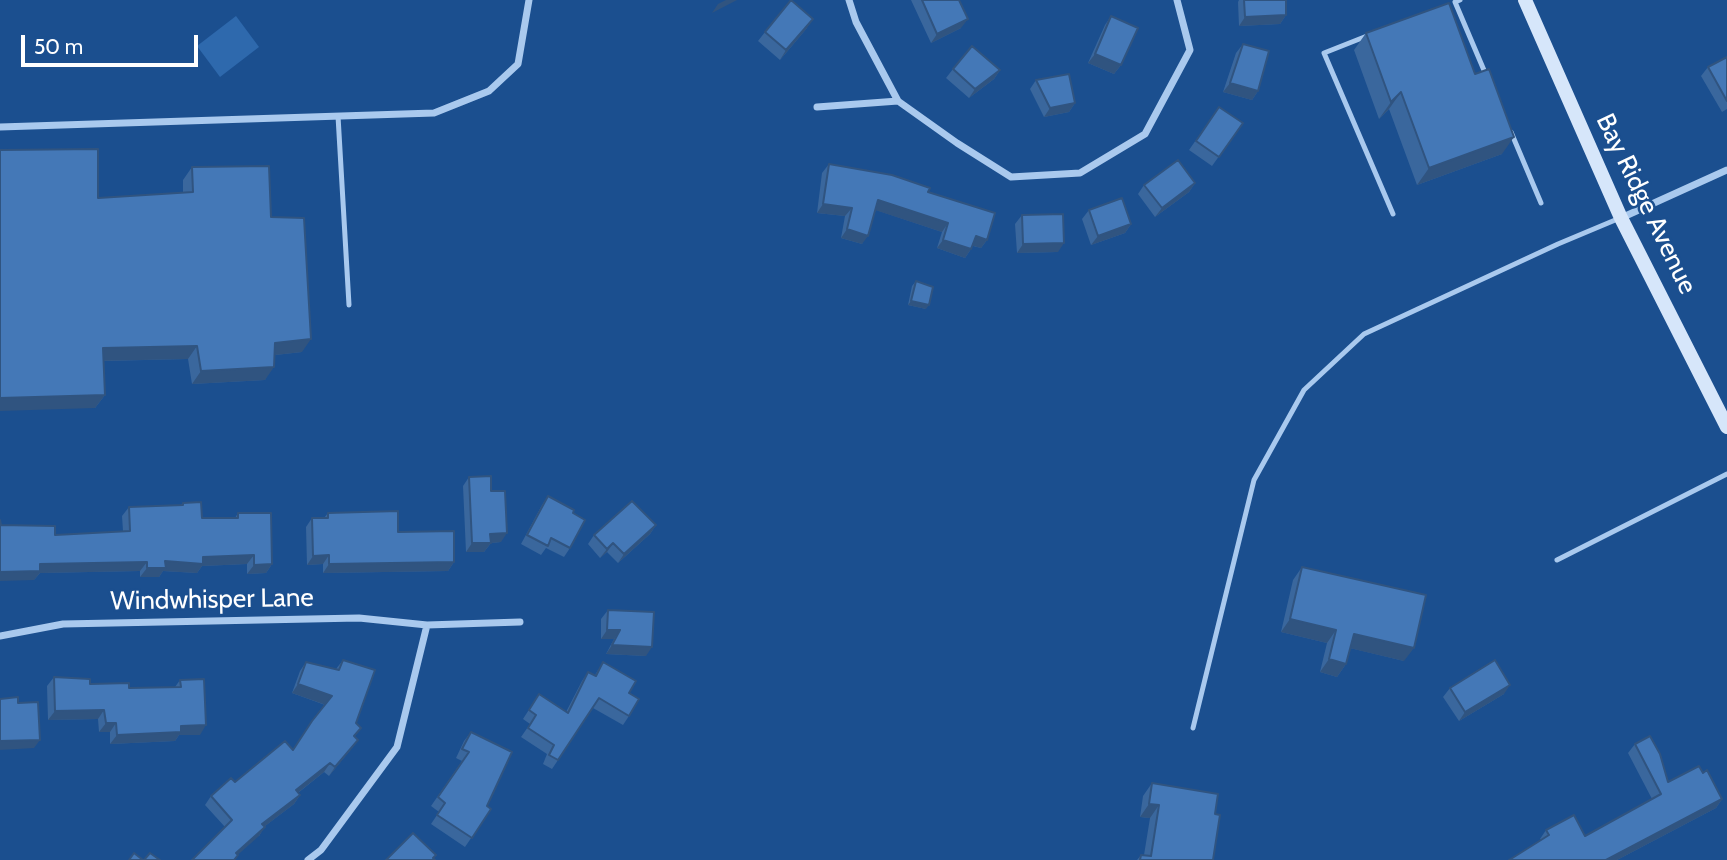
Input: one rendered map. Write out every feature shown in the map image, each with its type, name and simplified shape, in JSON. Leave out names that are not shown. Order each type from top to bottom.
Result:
[{"type":"main road","name":"Bay Ridge Avenue","points":[[1525,0],[1621,218],[1727,427]]},
{"type":"street","points":[[0,127],[434,113],[489,91],[517,64],[529,0]]},
{"type":"street","points":[[849,0],[856,22],[898,101],[1011,177],[1080,173],[1145,134],[1190,50],[1177,0]]},
{"type":"street","points":[[817,107],[898,101]]},
{"type":"street","points":[[1621,218],[1727,170]]},
{"type":"street","name":"Windwhisper Lane","points":[[0,636],[63,624],[359,618],[426,625],[520,622]]},
{"type":"street","points":[[308,860],[321,850],[397,747],[426,625]]},
{"type":"lane","points":[[1443,6],[1458,1],[1487,78]]},
{"type":"lane","points":[[1372,34],[1324,53],[1392,214]]},
{"type":"lane","points":[[338,116],[349,305]]},
{"type":"lane","points":[[1509,128],[1541,203]]},
{"type":"lane","points":[[1193,728],[1254,480],[1304,390],[1364,334],[1558,244],[1621,218]]},
{"type":"lane","points":[[1557,560],[1727,474]]},
{"type":"shaded area","points":[[236,16],[259,47],[220,77],[197,46]]},
{"type":"building","points":[[791,0],[813,19],[786,50],[765,32]]},
{"type":"building","points":[[922,0],[959,0],[968,19],[937,34]]},
{"type":"building","points":[[1244,0],[1286,0],[1286,15],[1245,17]]},
{"type":"building","points":[[1449,3],[1475,74],[1489,69],[1514,137],[1429,168],[1401,92],[1391,102],[1366,33]]},
{"type":"building","points":[[1111,16],[1138,28],[1121,65],[1095,54]]},
{"type":"building","points":[[1243,44],[1269,51],[1258,91],[1230,83]]},
{"type":"building","points":[[972,46],[1000,70],[975,89],[953,69]]},
{"type":"building","points":[[1727,57],[1727,101],[1708,67]]},
{"type":"building","points":[[1069,74],[1075,103],[1050,108],[1036,80]]},
{"type":"building","points":[[1219,107],[1243,123],[1219,157],[1196,141]]},
{"type":"building","points":[[98,149],[98,198],[193,192],[192,167],[269,166],[271,217],[304,218],[311,339],[275,343],[274,367],[201,371],[197,346],[103,348],[105,395],[0,398],[0,150]]},
{"type":"building","points":[[1178,160],[1195,183],[1162,208],[1144,185]]},
{"type":"building","points":[[829,164],[892,175],[930,188],[928,192],[995,213],[987,240],[976,236],[971,249],[943,240],[948,223],[878,200],[868,236],[847,229],[852,208],[823,204]]},
{"type":"building","points":[[1122,198],[1131,224],[1098,236],[1089,210]]},
{"type":"building","points":[[1063,214],[1064,243],[1023,244],[1022,215]]},
{"type":"building","points":[[916,281],[933,287],[929,305],[911,301]]},
{"type":"building","points":[[491,476],[491,491],[505,491],[507,533],[490,534],[491,543],[472,543],[469,477]]},
{"type":"building","points":[[548,496],[574,510],[573,513],[585,520],[570,548],[551,538],[548,546],[527,535]]},
{"type":"building","points":[[632,501],[656,525],[624,554],[613,543],[607,549],[594,535]]},
{"type":"building","points":[[201,502],[202,518],[238,518],[238,513],[271,513],[272,564],[254,565],[254,555],[203,557],[203,564],[165,561],[166,568],[147,568],[147,562],[40,564],[40,571],[0,572],[0,520],[1,525],[55,526],[55,535],[130,531],[129,507]]},
{"type":"building","points":[[398,511],[398,532],[454,531],[454,562],[329,564],[329,555],[313,556],[312,518],[328,518],[328,513]]},
{"type":"building","points":[[1302,567],[1426,595],[1414,648],[1354,634],[1346,664],[1329,659],[1336,630],[1290,619]]},
{"type":"building","points":[[608,610],[654,612],[652,647],[612,645],[620,630],[607,630]]},
{"type":"building","points":[[343,660],[375,670],[356,723],[361,728],[354,736],[358,740],[335,767],[330,763],[296,790],[300,795],[262,824],[265,827],[236,853],[238,855],[234,860],[192,860],[232,820],[211,796],[231,778],[235,782],[285,741],[293,750],[332,696],[298,684],[306,662],[339,670]]},
{"type":"building","points":[[1495,660],[1510,685],[1465,712],[1450,688]]},
{"type":"building","points":[[603,662],[636,681],[629,693],[639,699],[629,716],[599,698],[558,760],[549,755],[554,745],[528,728],[536,715],[529,710],[539,694],[568,713],[588,672],[596,676]]},
{"type":"building","points":[[54,677],[90,679],[90,684],[129,683],[129,688],[181,687],[180,680],[204,679],[206,725],[181,726],[181,732],[117,735],[116,723],[106,723],[104,710],[55,711]]},
{"type":"building","points":[[18,697],[18,703],[38,702],[40,740],[0,741],[0,699]]},
{"type":"building","points":[[471,732],[512,752],[487,806],[491,809],[472,838],[437,815],[445,803],[438,797],[469,752],[462,749]]},
{"type":"building","points":[[1650,736],[1660,754],[1668,782],[1699,766],[1703,773],[1707,770],[1722,799],[1606,860],[1509,860],[1549,835],[1546,830],[1574,815],[1585,836],[1661,794],[1635,744]]},
{"type":"building","points":[[1152,783],[1218,794],[1215,814],[1220,815],[1213,860],[1140,860],[1141,855],[1151,856],[1159,805],[1149,804]]},
{"type":"building","points":[[413,833],[436,855],[433,858],[435,860],[386,860]]},
{"type":"building","points":[[134,853],[143,860],[129,860]]},
{"type":"building","points":[[150,853],[160,860],[144,860]]}]
